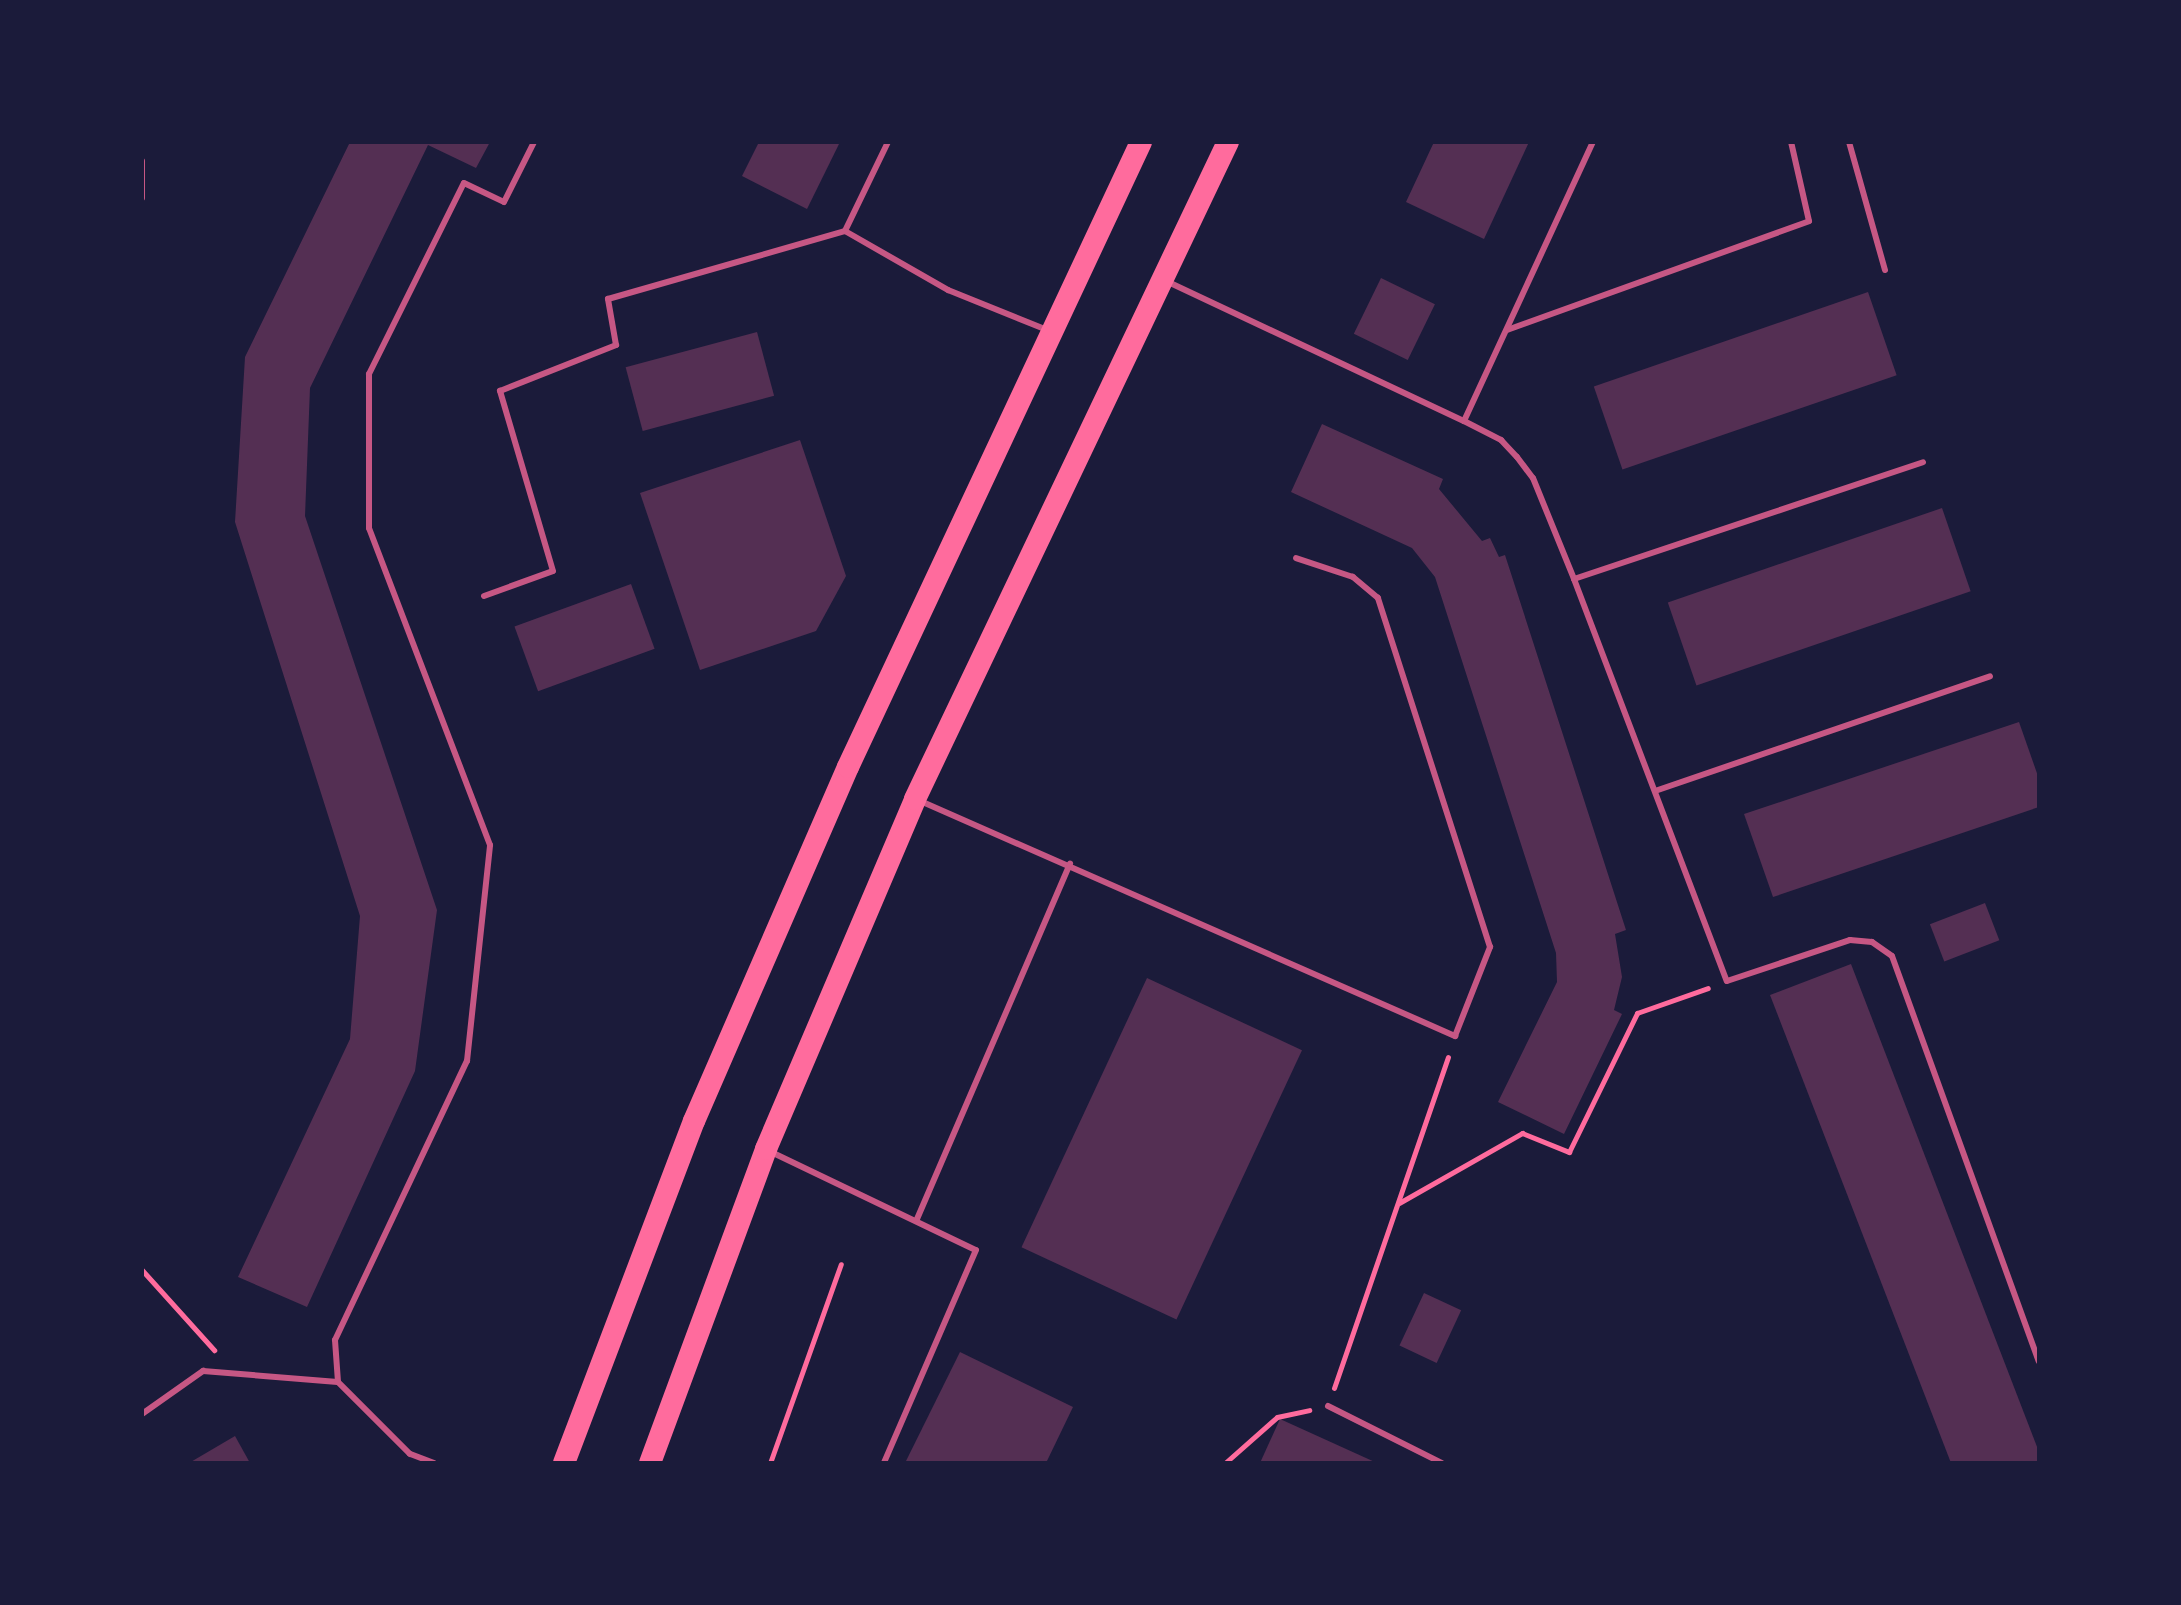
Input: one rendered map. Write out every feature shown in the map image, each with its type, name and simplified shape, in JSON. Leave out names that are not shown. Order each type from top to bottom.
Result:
[{"type":"highway","points":[[564,1463],[694,1121],[848,767],[1141,142]]},
{"type":"highway","points":[[650,1463],[766,1149],[915,799],[1228,142]]},
{"type":"lane","points":[[338,1382],[335,1340],[467,1061],[490,845],[369,528],[369,374],[464,183],[504,202],[534,142]]},
{"type":"lane","points":[[845,231],[888,142]]},
{"type":"lane","points":[[1464,421],[1593,142]]},
{"type":"lane","points":[[1507,330],[1809,221],[1791,142]]},
{"type":"lane","points":[[1849,142],[1885,270]]},
{"type":"lane","points":[[142,161],[142,198]]},
{"type":"lane","points":[[484,596],[553,571],[500,391],[616,345],[608,299],[845,231],[948,290],[1050,331]]},
{"type":"lane","points":[[1163,279],[1501,440],[1533,478],[1727,981],[1850,940],[1872,942],[1892,956],[2039,1361]]},
{"type":"lane","points":[[1574,579],[1923,462]]},
{"type":"lane","points":[[915,799],[1070,864],[1455,1036],[1490,947],[1378,598],[1353,577],[1296,558]]},
{"type":"lane","points":[[1655,791],[1990,676]]},
{"type":"lane","points":[[917,1219],[1070,864]]},
{"type":"lane","points":[[766,1149],[976,1250],[884,1463]]},
{"type":"lane","points":[[142,1414],[203,1371],[338,1382],[410,1454],[434,1463]]},
{"type":"lane","points":[[1328,1406],[1442,1463]]},
{"type":"lane","points":[[407,1463],[410,1454]]},
{"type":"path","points":[[1398,1203],[1522,1133],[1569,1152],[1637,1013],[1727,981]]},
{"type":"path","points":[[1225,1463],[1277,1417],[1328,1406],[1455,1036]]},
{"type":"path","points":[[770,1463],[841,1264]]},
{"type":"path","points":[[142,1270],[236,1374]]},
{"type":"building","points":[[350,142],[490,142],[476,168],[428,145],[310,388],[305,516],[437,910],[415,1071],[307,1307],[238,1277],[350,1039],[360,916],[235,522],[245,357]]},
{"type":"building","points":[[759,142],[840,142],[807,209],[742,176]]},
{"type":"building","points":[[1434,142],[1529,142],[1484,239],[1406,202]]},
{"type":"building","points":[[1381,278],[1435,304],[1408,360],[1354,334]]},
{"type":"building","points":[[1868,292],[1897,375],[1622,470],[1594,386]]},
{"type":"building","points":[[757,332],[774,396],[643,431],[626,367]]},
{"type":"building","points":[[1322,424],[1443,479],[1439,489],[1482,541],[1490,538],[1499,557],[1505,555],[1626,930],[1615,934],[1622,977],[1614,1010],[1622,1014],[1564,1134],[1498,1102],[1557,982],[1556,953],[1435,577],[1412,548],[1291,492]]},
{"type":"building","points":[[800,440],[846,576],[816,631],[700,670],[640,493]]},
{"type":"building","points":[[1942,508],[1971,591],[1696,686],[1668,602]]},
{"type":"building","points":[[631,584],[655,649],[538,691],[514,626]]},
{"type":"building","points":[[2019,722],[2039,779],[2039,807],[1773,897],[1744,814]]},
{"type":"building","points":[[1985,903],[1999,940],[1944,961],[1930,924]]},
{"type":"building","points":[[1851,964],[2039,1452],[2039,1463],[1951,1463],[1770,995]]},
{"type":"building","points":[[1147,978],[1302,1050],[1176,1319],[1021,1247]]},
{"type":"building","points":[[1424,1293],[1461,1310],[1437,1363],[1399,1346]]},
{"type":"building","points":[[960,1352],[1073,1407],[1046,1463],[905,1463]]},
{"type":"building","points":[[1280,1419],[1377,1463],[1260,1463]]},
{"type":"building","points":[[235,1436],[250,1463],[189,1463]]}]
